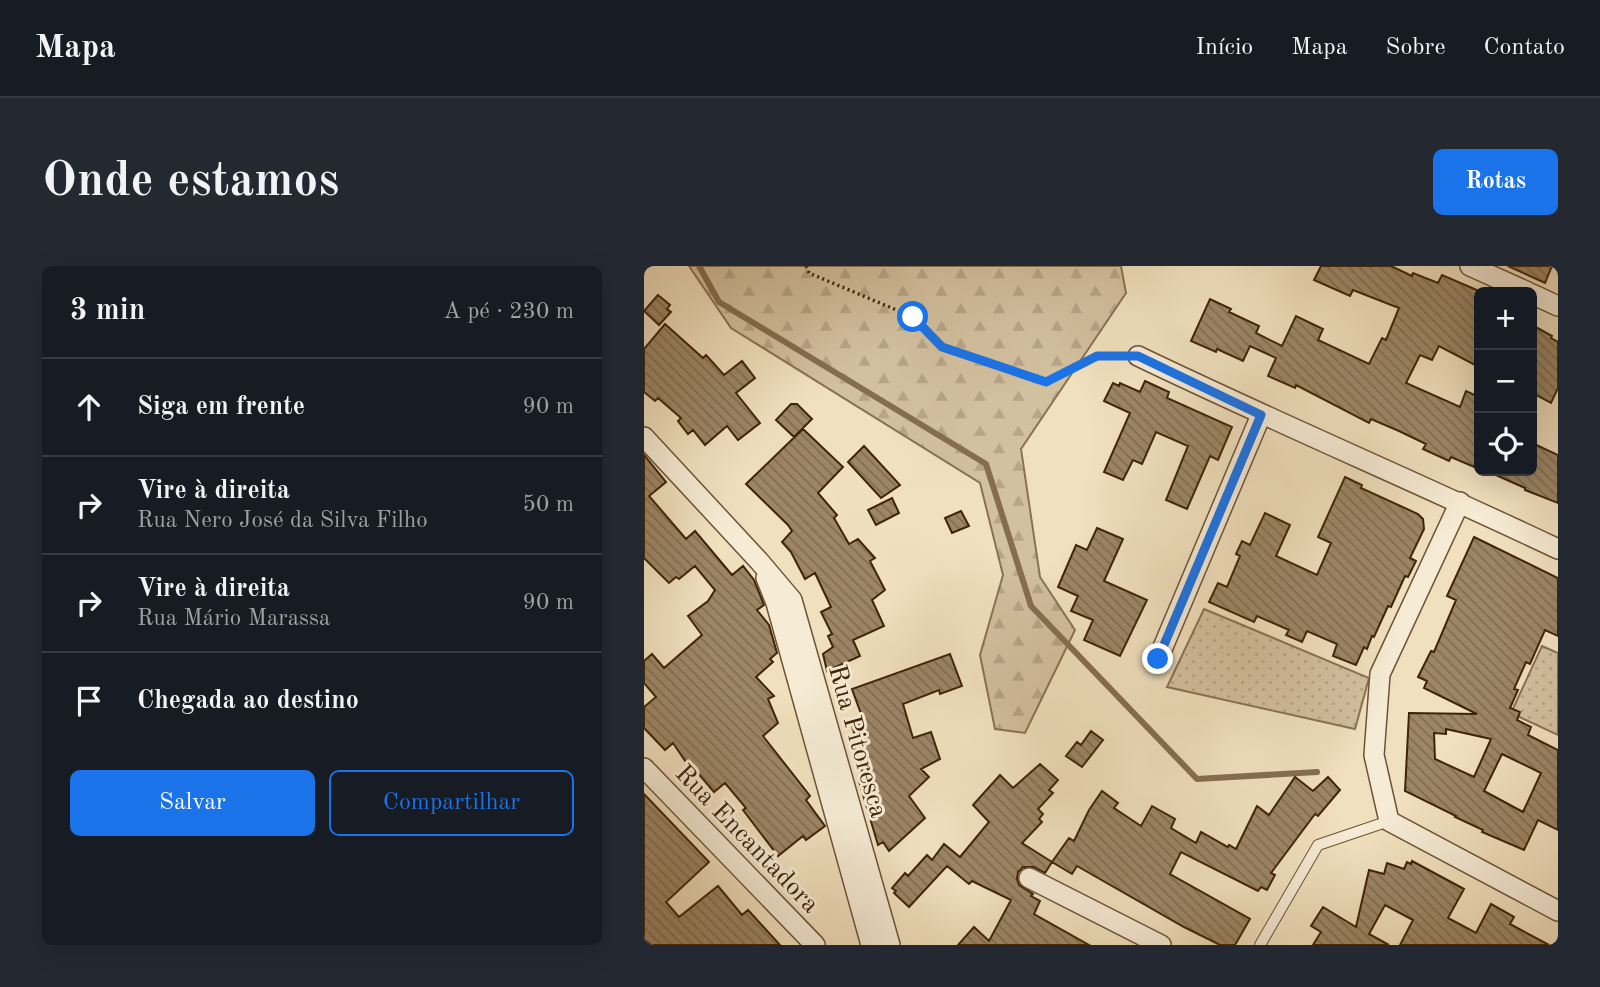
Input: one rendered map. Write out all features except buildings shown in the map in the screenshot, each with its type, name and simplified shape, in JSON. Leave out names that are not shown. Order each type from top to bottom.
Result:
[{"type":"street","points":[[1470,266],[1517,287]]},
{"type":"street","points":[[1537,296],[1558,306]]},
{"type":"street","points":[[1138,356],[1261,415],[1460,502],[1558,549]]},
{"type":"street","points":[[1158,659],[1261,415]]},
{"type":"street","name":"Rua Pitoresca","points":[[644,437],[792,600],[890,945]]},
{"type":"street","points":[[1460,502],[1380,674],[1374,755],[1390,821],[1558,911]]},
{"type":"street","name":"Rua Pitoresca","points":[[759,561],[776,603],[871,945]]},
{"type":"street","name":"Rua Encantadora","points":[[644,768],[815,945]]},
{"type":"street","points":[[1029,878],[1161,945]]},
{"type":"lane","points":[[1260,945],[1318,845],[1390,821]]},
{"type":"path","points":[[806,266],[808,273],[913,317],[942,347],[1046,382],[1097,356],[1138,356]]},
{"type":"green space","points":[[689,266],[1121,266],[1126,293],[1021,449],[1040,577],[1075,630],[1025,733],[995,729],[980,655],[1003,575],[980,483],[731,328]]},
{"type":"green space","points":[[1204,609],[1369,678],[1355,729],[1167,687]]},
{"type":"green space","points":[[1542,646],[1558,653],[1558,735],[1511,713]]},
{"type":"waterway","points":[[699,266],[719,302],[986,464],[1031,606],[1197,779],[1317,772]]},
{"type":"route","points":[[913,317],[942,347],[1046,382],[1097,356],[1138,356],[1261,415],[1158,659]]}]
